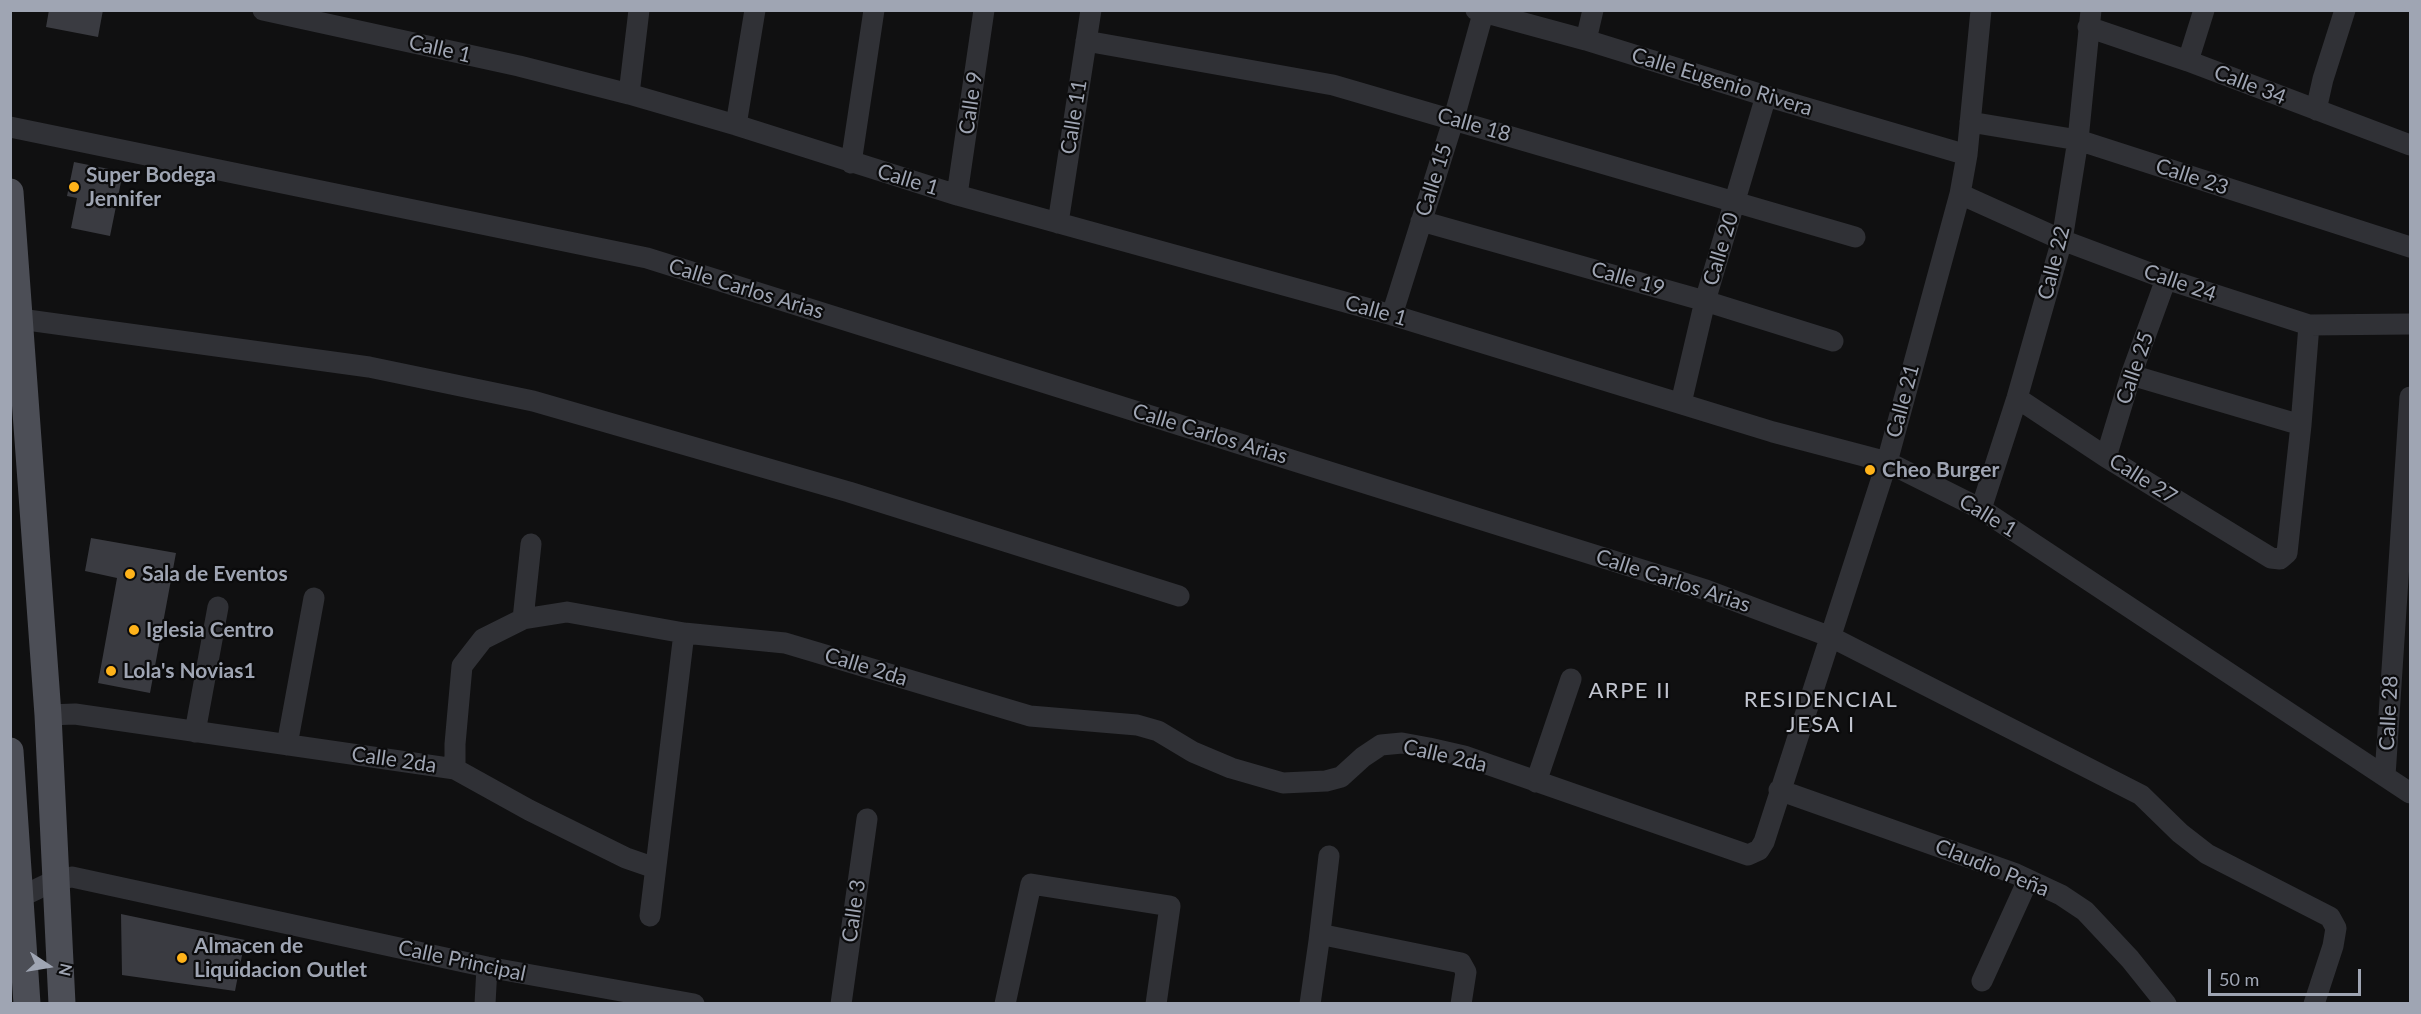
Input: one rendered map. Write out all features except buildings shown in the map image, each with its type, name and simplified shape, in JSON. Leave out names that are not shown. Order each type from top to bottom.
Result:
[{"type":"main road","points":[[10,192],[48,715],[62,1004]]},
{"type":"main road","points":[[10,751],[15,900],[27,1004]]},
{"type":"street","name":"Calle 1","points":[[263,10],[342,19],[630,94],[957,195],[1392,315],[1773,432],[1887,462],[1981,508],[2410,793]]},
{"type":"street","points":[[630,94],[639,10]]},
{"type":"street","points":[[736,125],[755,10]]},
{"type":"street","points":[[851,163],[874,10]]},
{"type":"street","name":"Calle 9","points":[[957,195],[984,10]]},
{"type":"street","name":"Calle 11","points":[[1058,223],[1091,10]]},
{"type":"street","points":[[1587,40],[1593,10]]},
{"type":"street","name":"Calle 21","points":[[1759,850],[1764,842],[1887,462],[1960,194],[1967,155],[1982,10]]},
{"type":"street","points":[[2188,61],[2204,10]]},
{"type":"street","points":[[2316,110],[2323,79],[2345,10]]},
{"type":"street","name":"Calle Eugenio Rivera","points":[[1481,11],[1587,40],[1967,155]]},
{"type":"street","name":"Calle 15","points":[[1392,315],[1454,118],[1481,11]]},
{"type":"street","name":"Calle 34","points":[[2090,19],[2188,61],[2410,145]]},
{"type":"street","name":"Calle 22","points":[[1981,508],[2017,398],[2062,240],[2078,140],[2090,19]]},
{"type":"street","name":"Calle 18","points":[[1086,40],[1333,85],[1454,118],[1856,237]]},
{"type":"street","name":"Calle 20","points":[[1682,403],[1705,301],[1766,96]]},
{"type":"street","name":"Calle 23","points":[[1970,122],[2078,140],[2410,247]]},
{"type":"street","name":"Calle Carlos Arias","points":[[10,127],[647,258],[1706,590],[1831,637],[2140,795],[2180,833],[2207,854],[2330,917],[2336,928],[2333,946],[2314,1004]]},
{"type":"street","name":"Calle 24","points":[[1960,194],[2062,240],[2166,279],[2309,326],[2410,324]]},
{"type":"street","name":"Calle 19","points":[[1421,221],[1705,301],[1833,341]]},
{"type":"street","name":"Calle 25","points":[[2106,457],[2131,375],[2166,279]]},
{"type":"street","points":[[20,320],[369,367],[533,401],[849,492],[1179,596]]},
{"type":"street","points":[[2131,375],[2301,425],[2309,326]]},
{"type":"street","name":"Calle 28","points":[[2385,776],[2402,644],[2410,397]]},
{"type":"street","name":"Calle 27","points":[[2017,398],[2106,457],[2271,558],[2280,559],[2287,553],[2301,425]]},
{"type":"street","points":[[523,620],[531,544]]},
{"type":"street","points":[[287,745],[314,598]]},
{"type":"street","points":[[195,732],[218,607]]},
{"type":"street","name":"Calle 2da","points":[[48,715],[75,714],[455,769],[462,666],[483,639],[523,620],[567,612],[684,633],[785,643],[1030,716],[1137,725],[1158,731],[1193,752],[1231,768],[1283,783],[1326,781],[1341,777],[1363,757],[1381,745],[1402,743],[1464,756],[1748,855],[1759,850]]},
{"type":"street","points":[[650,916],[684,633]]},
{"type":"street","points":[[1536,782],[1571,679]]},
{"type":"street","points":[[455,769],[538,815],[626,858],[655,868]]},
{"type":"street","name":"Claudio Peña","points":[[1779,790],[2028,880],[2061,896],[2085,911],[2130,959],[2166,1004]]},
{"type":"street","name":"Calle 3","points":[[841,1004],[867,819]]},
{"type":"street","points":[[1310,1004],[1322,938],[1329,856]]},
{"type":"street","name":"Calle Principal","points":[[56,880],[72,877],[486,967],[694,1004]]},
{"type":"street","points":[[15,900],[56,880]]},
{"type":"street","points":[[1982,981],[2028,880]]},
{"type":"street","points":[[1005,1004],[1031,884],[1167,904],[1171,909],[1156,1004]]},
{"type":"street","points":[[1322,938],[1461,963],[1466,972],[1461,1004]]},
{"type":"street","points":[[485,1004],[486,967]]},
{"type":"place","name":"Super Bodega Jennifer","points":[[74,187]]},
{"type":"place","name":"Cheo Burger","points":[[1870,470]]},
{"type":"place","name":"Sala de Eventos","points":[[130,574]]},
{"type":"place","name":"Iglesia Centro","points":[[134,630]]},
{"type":"place","name":"Lola's Novias1","points":[[111,671]]},
{"type":"place","name":"Almacen de Liquidacion Outlet","points":[[182,958]]},
{"type":"district","name":"ARPE II","points":[[1630,691]]},
{"type":"district","name":"RESIDENCIAL JESA I","points":[[1821,712]]}]
